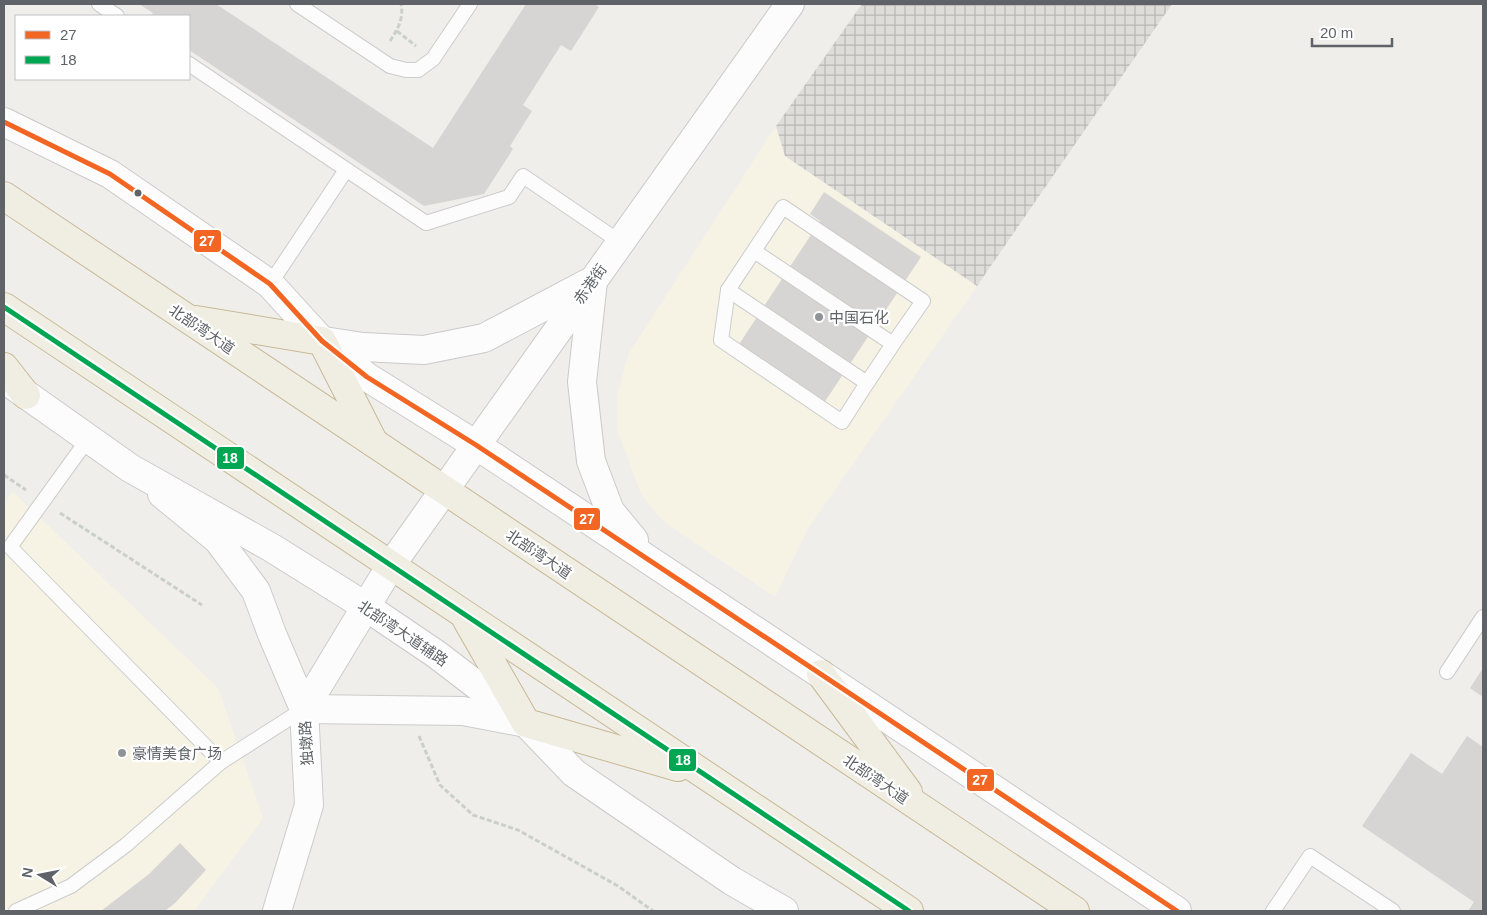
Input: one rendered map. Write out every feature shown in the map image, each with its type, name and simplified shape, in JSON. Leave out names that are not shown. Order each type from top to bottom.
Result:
[{"type":"highway","name":"北部湾大道","points":[[4,196],[1075,911]]},
{"type":"highway","points":[[4,307],[909,911]]},
{"type":"highway","points":[[188,319],[322,340],[374,444]]},
{"type":"highway","points":[[4,367],[26,395]]},
{"type":"highway","points":[[464,614],[526,723],[704,774]]},
{"type":"highway","points":[[821,674],[919,807]]},
{"type":"main road","name":"赤港街","points":[[391,565],[790,4]]},
{"type":"main road","points":[[4,122],[110,174],[270,284],[322,340],[367,377],[476,445],[1177,911]]},
{"type":"main road","points":[[322,340],[363,347],[424,350],[484,338],[594,280]]},
{"type":"main road","points":[[594,280],[582,382],[591,462],[610,511],[652,562]]},
{"type":"main road","name":"北部湾大道辅路","points":[[4,378],[130,468],[272,548],[365,606],[436,654],[526,723],[574,773],[732,881],[784,911]]},
{"type":"main road","points":[[130,468],[218,540],[256,591],[272,634],[304,708],[463,711],[526,723]]},
{"type":"main road","name":"独墩路","points":[[277,911],[309,805],[304,708],[391,565]]},
{"type":"lane","points":[[99,4],[116,15]]},
{"type":"lane","points":[[297,4],[390,66],[406,70],[418,70],[433,60],[470,4]]},
{"type":"lane","points":[[190,65],[426,223],[510,197],[523,176],[620,242]]},
{"type":"lane","points":[[270,284],[346,170]]},
{"type":"lane","points":[[783,207],[923,301],[842,422],[721,340],[728,290],[754,251],[783,207]]},
{"type":"lane","points":[[754,251],[893,344]]},
{"type":"lane","points":[[728,290],[868,383]]},
{"type":"lane","points":[[88,439],[7,550],[221,762]]},
{"type":"lane","points":[[1447,672],[1483,617]]},
{"type":"lane","points":[[16,911],[71,886],[126,845],[221,762],[304,708]]},
{"type":"lane","points":[[1274,911],[1310,856],[1393,911]]},
{"type":"path","points":[[379,59],[397,31],[403,13],[401,4]]},
{"type":"path","points":[[4,475],[202,605]]},
{"type":"path","points":[[418,734],[440,785],[473,815],[518,830],[618,886],[653,911]]},
{"type":"shaded area","points":[[862,4],[1172,4],[977,286],[785,156],[776,126]]},
{"type":"shaded area","points":[[776,126],[785,156],[977,286],[807,530],[775,597],[663,521],[641,494],[617,429],[618,392],[629,353]]},
{"type":"shaded area","name":"豪情美食广场","points":[[13,492],[218,688],[263,818],[194,911],[4,911],[4,502]]},
{"type":"building","points":[[139,4],[216,4],[433,148],[526,4],[595,4],[599,7],[571,51],[561,45],[523,105],[532,111],[510,146],[513,149],[484,194],[424,206],[190,51],[190,15],[152,15],[153,13]]},
{"type":"building","name":"中国石化","points":[[824,192],[921,257],[818,412],[732,355],[820,221],[810,214]]},
{"type":"building","points":[[1483,668],[1483,697],[1470,688]]},
{"type":"building","points":[[1467,736],[1483,747],[1483,911],[1468,911],[1474,902],[1362,826],[1411,753],[1442,774]]},
{"type":"building","points":[[180,843],[206,870],[175,903],[165,911],[101,911],[149,874]]},
{"type":"transit line","name":"27","points":[[4,122],[110,174],[270,284],[322,341],[367,377],[476,445],[1177,911]]},
{"type":"transit line","name":"18","points":[[4,307],[909,911]]},
{"type":"place","name":"中国石化","points":[[819,317]]},
{"type":"place","name":"豪情美食广场","points":[[122,753]]}]
